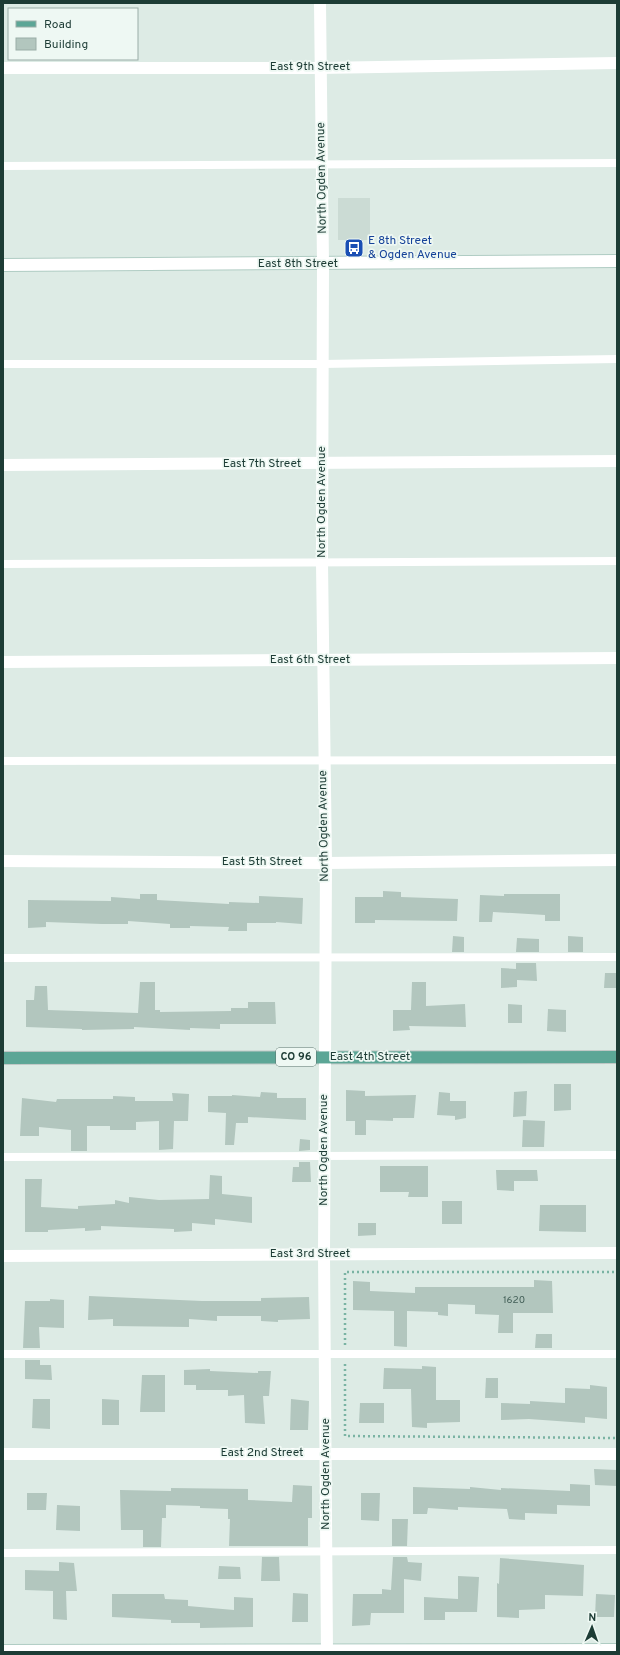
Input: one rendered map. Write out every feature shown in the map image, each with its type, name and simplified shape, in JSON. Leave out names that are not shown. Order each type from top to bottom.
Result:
[{"type":"main road","name":"East 4th Street","points":[[3,1058],[617,1057]]},
{"type":"street","name":"North Ogden Avenue","points":[[320,3],[323,264],[323,760],[326,863],[324,1254],[327,1651]]},
{"type":"street","name":"East 9th Street","points":[[3,68],[320,68],[617,63]]},
{"type":"street","name":"East 8th Street","points":[[3,265],[617,261]]},
{"type":"street","name":"East 7th Street","points":[[3,465],[617,461]]},
{"type":"street","name":"East 6th Street","points":[[3,662],[617,658]]},
{"type":"street","name":"East 5th Street","points":[[3,860],[326,863],[617,860]]},
{"type":"street","name":"East 3rd Street","points":[[3,1256],[617,1253]]},
{"type":"street","name":"East 2nd Street","points":[[3,1454],[325,1452],[617,1454]]},
{"type":"street","points":[[3,1651],[617,1650]]},
{"type":"lane","points":[[3,166],[617,163]]},
{"type":"lane","points":[[3,364],[323,364],[617,359]]},
{"type":"lane","points":[[3,564],[617,561]]},
{"type":"lane","points":[[3,761],[617,760]]},
{"type":"lane","points":[[3,958],[325,956],[617,957]]},
{"type":"lane","points":[[3,1157],[617,1155]]},
{"type":"lane","points":[[3,1354],[617,1354]]},
{"type":"lane","points":[[3,1553],[617,1550]]},
{"type":"path","points":[[617,1272],[345,1272],[345,1436],[617,1438]]},
{"type":"shaded area","points":[[338,198],[370,198],[370,240],[338,240]]},
{"type":"building","points":[[383,891],[401,892],[401,897],[458,899],[457,921],[375,920],[375,923],[355,923],[355,897],[383,897]]},
{"type":"building","points":[[140,894],[157,894],[157,900],[229,904],[229,902],[259,903],[259,896],[303,898],[302,924],[276,922],[247,923],[247,931],[228,931],[229,927],[190,926],[190,928],[170,928],[170,924],[128,921],[128,924],[46,922],[46,927],[28,928],[28,900],[111,901],[111,897],[140,899]]},
{"type":"building","points":[[504,894],[560,894],[560,921],[545,921],[545,915],[493,912],[492,922],[479,922],[480,895],[504,896]]},
{"type":"building","points":[[453,936],[464,937],[464,952],[452,952]]},
{"type":"building","points":[[568,936],[583,937],[583,952],[568,952]]},
{"type":"building","points":[[517,938],[539,939],[539,952],[516,952]]},
{"type":"building","points":[[516,963],[536,963],[537,981],[517,980],[517,987],[501,988],[501,968],[516,969]]},
{"type":"building","points":[[605,973],[617,973],[617,988],[604,988]]},
{"type":"building","points":[[140,982],[155,982],[155,1010],[160,1010],[160,1012],[231,1011],[231,1008],[248,1008],[248,1002],[275,1002],[276,1024],[220,1024],[220,1029],[190,1028],[190,1030],[134,1027],[134,1029],[82,1030],[26,1027],[26,1000],[34,1000],[35,986],[47,986],[48,1010],[138,1013]]},
{"type":"building","points":[[412,982],[426,982],[426,1006],[465,1004],[466,1027],[409,1026],[410,1030],[393,1031],[393,1010],[411,1010]]},
{"type":"building","points":[[508,1004],[522,1005],[522,1023],[508,1023]]},
{"type":"building","points":[[548,1009],[566,1010],[566,1032],[547,1031]]},
{"type":"building","points":[[554,1084],[571,1084],[571,1110],[554,1111]]},
{"type":"building","points":[[346,1090],[365,1091],[365,1096],[416,1095],[414,1118],[393,1118],[393,1121],[366,1120],[366,1135],[355,1135],[355,1121],[346,1121]]},
{"type":"building","points":[[527,1091],[526,1116],[513,1117],[514,1092]]},
{"type":"building","points":[[261,1092],[277,1093],[277,1098],[306,1098],[306,1120],[248,1117],[248,1123],[236,1123],[234,1145],[225,1145],[226,1113],[208,1112],[208,1096],[232,1095],[260,1097]]},
{"type":"building","points":[[439,1092],[450,1093],[450,1101],[466,1101],[466,1118],[455,1120],[455,1116],[437,1115]]},
{"type":"building","points":[[172,1093],[189,1094],[188,1121],[174,1121],[173,1149],[159,1150],[159,1121],[136,1122],[136,1130],[110,1130],[110,1126],[87,1126],[87,1151],[71,1151],[71,1130],[39,1127],[39,1136],[20,1136],[22,1098],[56,1102],[57,1099],[113,1099],[113,1096],[135,1097],[135,1101],[173,1101]]},
{"type":"building","points":[[523,1120],[545,1121],[544,1147],[522,1147]]},
{"type":"building","points":[[300,1139],[310,1140],[310,1150],[299,1151]]},
{"type":"building","points":[[299,1162],[310,1162],[311,1182],[292,1182],[293,1167],[299,1167]]},
{"type":"building","points":[[380,1166],[428,1166],[428,1197],[408,1197],[409,1192],[380,1192]]},
{"type":"building","points":[[496,1170],[537,1170],[538,1181],[514,1181],[514,1191],[497,1190]]},
{"type":"building","points":[[210,1175],[222,1176],[222,1194],[252,1197],[252,1223],[215,1219],[215,1225],[192,1223],[192,1231],[174,1232],[174,1229],[101,1226],[101,1230],[85,1231],[85,1228],[48,1230],[48,1232],[25,1232],[25,1179],[42,1179],[41,1207],[78,1209],[78,1206],[115,1204],[115,1200],[129,1203],[129,1197],[159,1200],[209,1199]]},
{"type":"building","points":[[442,1201],[462,1201],[462,1224],[442,1224]]},
{"type":"building","points":[[540,1205],[586,1205],[586,1232],[539,1231]]},
{"type":"building","points":[[358,1223],[376,1223],[376,1235],[358,1236]]},
{"type":"building","points":[[534,1280],[552,1281],[553,1313],[513,1313],[513,1333],[498,1333],[499,1315],[475,1314],[475,1305],[448,1304],[448,1316],[438,1315],[438,1312],[407,1311],[407,1347],[394,1346],[394,1311],[353,1310],[353,1281],[370,1282],[370,1291],[415,1293],[415,1287],[534,1287]]},
{"type":"building","points":[[89,1296],[202,1301],[261,1301],[261,1298],[309,1297],[310,1319],[278,1320],[278,1322],[261,1321],[261,1316],[217,1316],[217,1321],[189,1319],[189,1327],[113,1326],[113,1319],[88,1320]]},
{"type":"building","points":[[50,1299],[64,1300],[64,1328],[39,1327],[40,1348],[23,1348],[25,1301],[50,1301]]},
{"type":"building","points":[[536,1334],[552,1334],[552,1348],[535,1348]]},
{"type":"building","points":[[25,1360],[40,1360],[40,1365],[51,1365],[52,1380],[25,1379]]},
{"type":"building","points":[[422,1366],[436,1367],[436,1400],[460,1400],[460,1422],[427,1423],[427,1428],[412,1427],[411,1389],[383,1389],[384,1368],[422,1369]]},
{"type":"building","points":[[210,1369],[210,1371],[258,1373],[258,1371],[271,1371],[269,1396],[263,1396],[265,1424],[245,1423],[244,1395],[228,1396],[228,1390],[196,1390],[196,1385],[184,1385],[184,1370]]},
{"type":"building","points":[[142,1375],[165,1375],[165,1412],[140,1412]]},
{"type":"building","points":[[486,1378],[498,1378],[498,1398],[485,1398]]},
{"type":"building","points":[[590,1385],[607,1387],[607,1419],[585,1417],[585,1423],[529,1419],[501,1420],[501,1403],[530,1404],[530,1401],[565,1403],[565,1388],[590,1389]]},
{"type":"building","points":[[33,1399],[50,1399],[50,1429],[32,1428]]},
{"type":"building","points":[[102,1399],[119,1400],[119,1425],[102,1425]]},
{"type":"building","points":[[291,1399],[309,1401],[308,1430],[290,1430]]},
{"type":"building","points":[[360,1403],[384,1403],[384,1423],[359,1423]]},
{"type":"building","points":[[594,1469],[617,1470],[617,1486],[595,1485]]},
{"type":"building","points":[[570,1484],[590,1485],[590,1506],[557,1505],[557,1514],[525,1513],[525,1520],[509,1519],[507,1509],[458,1507],[458,1510],[428,1508],[427,1514],[413,1514],[413,1487],[470,1489],[470,1487],[501,1490],[501,1488],[570,1491]]},
{"type":"building","points":[[293,1485],[312,1486],[312,1518],[308,1518],[308,1546],[229,1546],[230,1519],[228,1519],[228,1509],[200,1508],[200,1506],[166,1505],[166,1518],[162,1518],[161,1547],[143,1547],[143,1530],[121,1530],[120,1490],[171,1491],[171,1488],[248,1489],[248,1500],[292,1502]]},
{"type":"building","points":[[27,1493],[47,1493],[46,1510],[27,1510]]},
{"type":"building","points":[[361,1493],[380,1493],[379,1521],[361,1520]]},
{"type":"building","points":[[57,1505],[80,1506],[80,1531],[56,1530]]},
{"type":"building","points":[[392,1519],[408,1519],[407,1546],[392,1546]]},
{"type":"building","points":[[262,1557],[279,1557],[280,1581],[261,1581]]},
{"type":"building","points":[[393,1557],[407,1557],[408,1562],[422,1563],[421,1581],[404,1579],[404,1613],[371,1613],[370,1625],[352,1626],[353,1594],[382,1594],[382,1589],[391,1590]]},
{"type":"building","points":[[500,1558],[584,1565],[583,1596],[545,1595],[545,1609],[519,1610],[519,1618],[497,1617],[497,1583],[499,1584]]},
{"type":"building","points":[[59,1562],[74,1563],[77,1591],[66,1591],[67,1620],[53,1619],[53,1591],[25,1590],[25,1570],[59,1571]]},
{"type":"building","points":[[219,1566],[240,1567],[241,1579],[218,1579]]},
{"type":"building","points":[[458,1576],[479,1577],[477,1612],[445,1612],[445,1620],[424,1620],[424,1597],[458,1599]]},
{"type":"building","points":[[293,1593],[308,1594],[308,1622],[292,1622]]},
{"type":"building","points":[[112,1594],[164,1594],[165,1599],[188,1600],[188,1606],[234,1610],[234,1597],[253,1598],[253,1627],[200,1628],[200,1623],[171,1623],[171,1620],[112,1617]]},
{"type":"building","points":[[596,1594],[615,1595],[614,1617],[595,1617]]},
{"type":"place","name":"E 8th Street & Ogden Avenue","points":[[354,248]]}]
